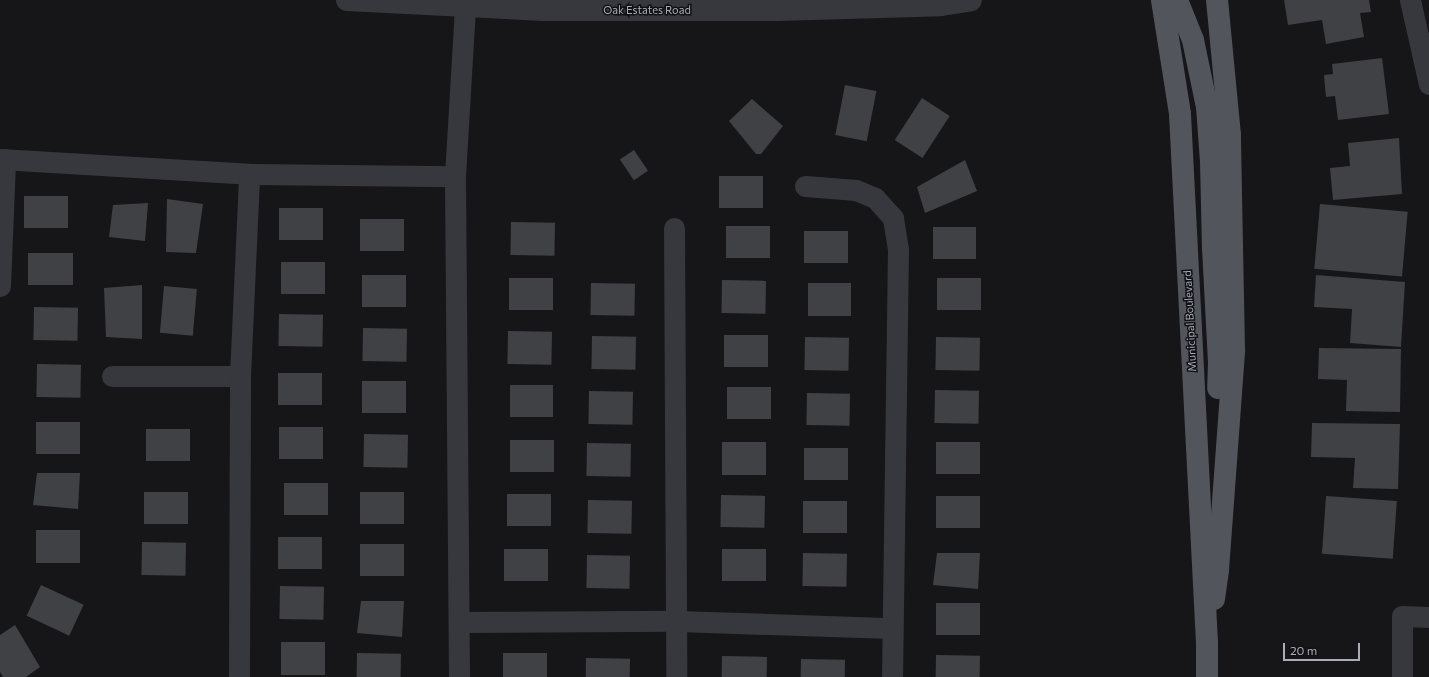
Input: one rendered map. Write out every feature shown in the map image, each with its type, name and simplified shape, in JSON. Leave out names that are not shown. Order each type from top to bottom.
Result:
[{"type":"main road","name":"Municipal Boulevard","points":[[1162,0],[1180,114],[1207,643],[1207,677]]},
{"type":"main road","points":[[1177,0],[1193,40],[1207,107],[1219,364],[1215,469],[1220,537]]},
{"type":"main road","name":"Municipal Boulevard","points":[[1207,643],[1218,570],[1234,350],[1230,136],[1217,0]]},
{"type":"street","name":"Oak Estates Road","points":[[346,0],[544,10],[776,10],[940,5],[971,0]]},
{"type":"street","points":[[1411,0],[1429,84]]},
{"type":"street","points":[[459,677],[460,622],[455,176],[465,6]]},
{"type":"street","points":[[0,286],[2,159],[249,174],[455,176]]},
{"type":"street","points":[[239,677],[240,376],[249,174]]},
{"type":"street","points":[[805,186],[856,190],[875,198],[893,218],[898,249],[892,677]]},
{"type":"street","points":[[674,228],[677,621],[676,677]]},
{"type":"street","points":[[112,376],[240,376]]},
{"type":"street","points":[[1402,677],[1402,616],[1429,617]]},
{"type":"street","points":[[460,622],[677,621],[892,628]]},
{"type":"building","points":[[1284,0],[1369,0],[1371,12],[1360,13],[1364,37],[1326,44],[1322,20],[1288,25]]},
{"type":"building","points":[[1382,58],[1389,114],[1338,120],[1335,96],[1326,97],[1324,75],[1333,74],[1332,64]]},
{"type":"building","points":[[845,85],[876,91],[867,141],[835,135]]},
{"type":"building","points":[[922,98],[950,116],[922,158],[895,140]]},
{"type":"building","points":[[752,99],[783,126],[761,154],[756,154],[729,121]]},
{"type":"building","points":[[1399,138],[1402,194],[1333,200],[1330,168],[1350,166],[1348,143]]},
{"type":"building","points":[[634,150],[648,171],[634,180],[620,160]]},
{"type":"building","points":[[965,160],[977,191],[925,213],[917,187]]},
{"type":"building","points":[[719,176],[763,176],[763,208],[719,208]]},
{"type":"building","points":[[24,196],[68,196],[68,228],[24,228]]},
{"type":"building","points":[[167,199],[203,204],[196,253],[166,252]]},
{"type":"building","points":[[148,203],[145,241],[109,237],[113,205]]},
{"type":"building","points":[[1320,204],[1408,212],[1402,276],[1314,269]]},
{"type":"building","points":[[279,208],[323,208],[323,240],[279,240]]},
{"type":"building","points":[[360,219],[404,219],[404,251],[360,251]]},
{"type":"building","points":[[511,222],[555,223],[554,256],[510,255]]},
{"type":"building","points":[[726,226],[770,226],[770,258],[726,258]]},
{"type":"building","points":[[933,227],[976,227],[976,259],[933,259]]},
{"type":"building","points":[[804,231],[848,231],[848,263],[804,263]]},
{"type":"building","points":[[28,253],[73,253],[73,285],[28,285]]},
{"type":"building","points":[[281,262],[325,262],[325,294],[281,294]]},
{"type":"building","points":[[362,275],[406,275],[406,307],[362,307]]},
{"type":"building","points":[[1316,275],[1405,282],[1401,347],[1350,343],[1352,309],[1314,307]]},
{"type":"building","points":[[509,278],[553,278],[553,310],[509,310]]},
{"type":"building","points":[[937,278],[981,278],[981,310],[937,310]]},
{"type":"building","points":[[722,280],[766,281],[765,314],[721,313]]},
{"type":"building","points":[[591,283],[635,284],[634,316],[590,315]]},
{"type":"building","points":[[808,283],[851,283],[851,316],[808,316]]},
{"type":"building","points":[[142,285],[142,339],[106,337],[104,288]]},
{"type":"building","points":[[164,286],[197,289],[193,336],[160,333]]},
{"type":"building","points":[[34,307],[78,308],[77,341],[33,340]]},
{"type":"building","points":[[279,314],[323,315],[322,347],[278,346]]},
{"type":"building","points":[[363,328],[407,329],[406,362],[362,361]]},
{"type":"building","points":[[508,331],[552,332],[551,365],[507,364]]},
{"type":"building","points":[[724,335],[768,335],[768,367],[724,367]]},
{"type":"building","points":[[592,336],[636,337],[635,370],[591,369]]},
{"type":"building","points":[[805,337],[849,338],[848,371],[804,370]]},
{"type":"building","points":[[936,337],[980,338],[979,371],[935,370]]},
{"type":"building","points":[[1319,348],[1401,349],[1400,412],[1346,411],[1347,380],[1318,379]]},
{"type":"building","points":[[37,364],[81,365],[80,398],[36,397]]},
{"type":"building","points":[[278,373],[322,373],[322,405],[278,405]]},
{"type":"building","points":[[362,381],[406,381],[406,413],[362,413]]},
{"type":"building","points":[[510,385],[553,385],[553,417],[510,417]]},
{"type":"building","points":[[727,387],[771,387],[771,419],[727,419]]},
{"type":"building","points":[[935,390],[979,391],[978,424],[934,423]]},
{"type":"building","points":[[589,391],[633,392],[632,425],[588,424]]},
{"type":"building","points":[[807,393],[850,394],[849,426],[806,425]]},
{"type":"building","points":[[36,422],[80,422],[80,454],[36,454]]},
{"type":"building","points":[[1312,423],[1400,424],[1398,489],[1353,488],[1355,458],[1311,457]]},
{"type":"building","points":[[279,427],[323,427],[323,459],[279,459]]},
{"type":"building","points":[[146,429],[190,429],[190,461],[146,461]]},
{"type":"building","points":[[364,434],[408,435],[407,468],[363,467]]},
{"type":"building","points":[[510,440],[554,440],[554,472],[510,472]]},
{"type":"building","points":[[722,442],[766,442],[766,475],[722,475]]},
{"type":"building","points":[[936,442],[980,442],[980,474],[936,474]]},
{"type":"building","points":[[587,443],[631,444],[630,477],[586,476]]},
{"type":"building","points":[[804,448],[848,448],[848,480],[804,480]]},
{"type":"building","points":[[37,473],[80,473],[78,509],[33,505]]},
{"type":"building","points":[[284,483],[328,483],[328,515],[284,515]]},
{"type":"building","points":[[144,492],[188,492],[188,524],[144,524]]},
{"type":"building","points":[[360,492],[404,492],[404,524],[360,524]]},
{"type":"building","points":[[507,494],[551,494],[551,526],[507,526]]},
{"type":"building","points":[[721,495],[765,496],[764,528],[720,527]]},
{"type":"building","points":[[936,496],[980,496],[980,528],[936,528]]},
{"type":"building","points":[[1326,496],[1397,501],[1393,559],[1322,554]]},
{"type":"building","points":[[588,500],[632,501],[631,534],[587,533]]},
{"type":"building","points":[[803,501],[847,501],[847,533],[803,533]]},
{"type":"building","points":[[36,530],[80,530],[80,563],[36,563]]},
{"type":"building","points":[[278,537],[322,537],[322,569],[278,569]]},
{"type":"building","points":[[142,542],[186,543],[185,576],[141,575]]},
{"type":"building","points":[[360,544],[404,544],[404,576],[360,576]]},
{"type":"building","points":[[504,549],[548,549],[548,581],[504,581]]},
{"type":"building","points":[[722,549],[766,549],[766,581],[722,581]]},
{"type":"building","points":[[803,553],[847,554],[846,587],[802,586]]},
{"type":"building","points":[[937,553],[980,553],[978,589],[933,585]]},
{"type":"building","points":[[587,555],[630,556],[629,589],[586,588]]},
{"type":"building","points":[[41,585],[84,605],[69,636],[27,616]]},
{"type":"building","points":[[280,586],[324,587],[323,620],[279,619]]},
{"type":"building","points":[[361,601],[404,601],[402,637],[357,633]]},
{"type":"building","points":[[936,603],[980,603],[980,635],[936,635]]},
{"type":"building","points":[[15,625],[40,667],[26,677],[3,677],[0,672],[0,635]]},
{"type":"building","points":[[281,642],[325,642],[325,675],[281,675]]},
{"type":"building","points":[[357,653],[401,654],[401,677],[357,677]]},
{"type":"building","points":[[503,653],[547,653],[547,677],[503,677]]},
{"type":"building","points":[[936,655],[980,656],[980,677],[936,677]]},
{"type":"building","points":[[722,656],[767,657],[767,677],[722,677]]},
{"type":"building","points":[[586,658],[630,659],[630,677],[586,677]]},
{"type":"building","points":[[801,659],[845,660],[845,677],[801,677]]}]
